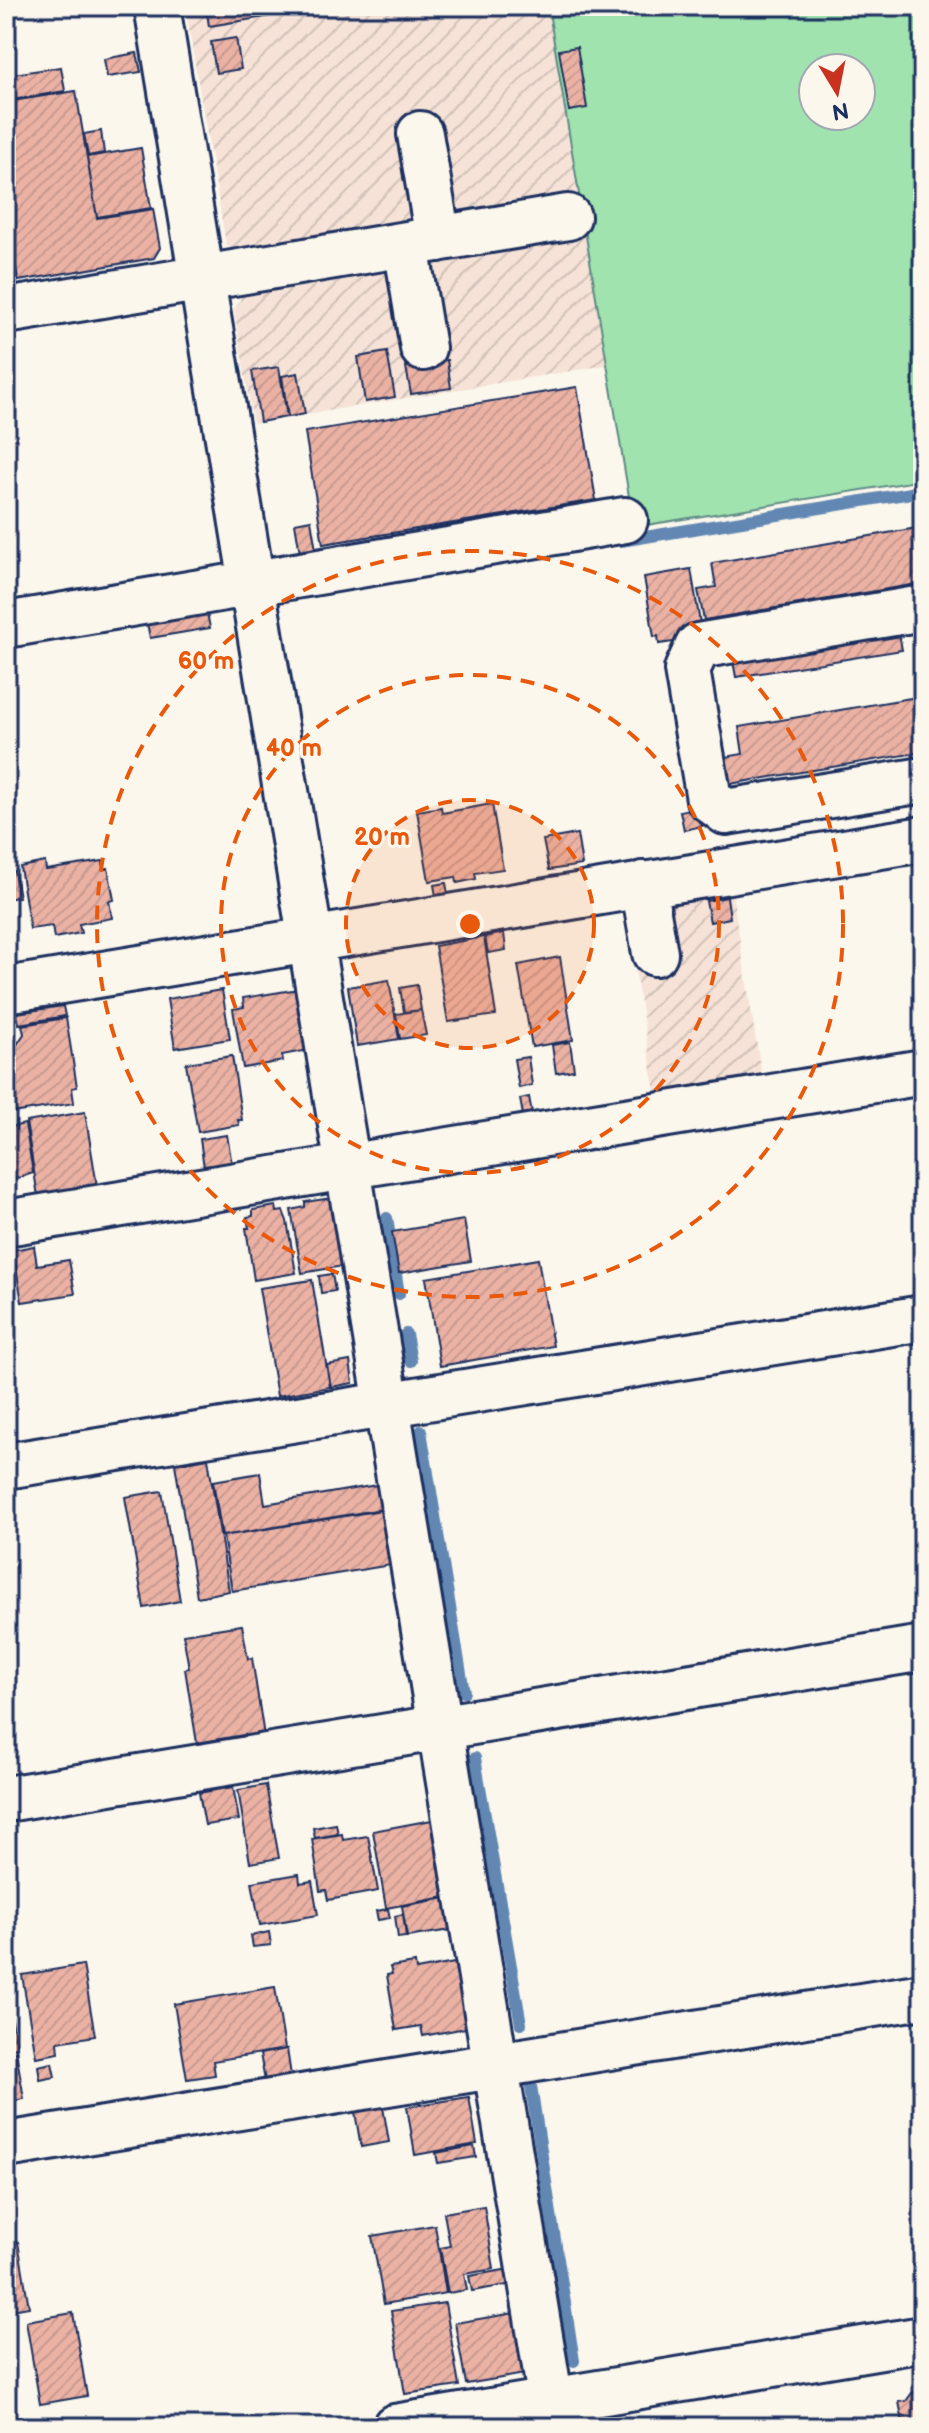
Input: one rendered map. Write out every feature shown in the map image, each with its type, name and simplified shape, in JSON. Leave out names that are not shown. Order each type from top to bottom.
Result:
[{"type":"street","points":[[157,6],[553,2414]]},
{"type":"street","points":[[420,134],[423,348]]},
{"type":"street","points":[[6,311],[568,217]]},
{"type":"street","points":[[6,625],[625,520]]},
{"type":"street","points":[[923,608],[698,646],[687,670],[709,799],[726,812],[923,780]]},
{"type":"street","points":[[6,990],[923,839]]},
{"type":"street","points":[[643,884],[655,953]]},
{"type":"street","points":[[6,1223],[923,1072]]},
{"type":"street","points":[[6,1466],[923,1318]]},
{"type":"street","points":[[6,1799],[923,1648]]},
{"type":"street","points":[[6,2145],[923,1996]]},
{"type":"street","points":[[395,2427],[553,2414],[923,2339]]},
{"type":"shaded area","points":[[185,6],[548,6],[580,198],[239,254],[226,244]]},
{"type":"shaded area","points":[[585,229],[607,365],[253,423],[234,310],[249,284]]},
{"type":"shaded area","points":[[732,893],[762,1077],[656,1095],[625,911]]},
{"type":"green space","points":[[548,6],[923,6],[923,480],[634,527]]},
{"type":"building","points":[[206,6],[319,6],[320,8],[209,26]]},
{"type":"building","points":[[236,38],[241,69],[216,73],[211,42]]},
{"type":"building","points":[[577,47],[587,108],[569,111],[559,50]]},
{"type":"building","points":[[137,53],[141,72],[107,77],[104,59]]},
{"type":"building","points":[[61,67],[65,91],[6,101],[6,75]]},
{"type":"building","points":[[76,91],[97,218],[153,209],[160,248],[154,258],[18,281],[6,206],[6,102]]},
{"type":"building","points":[[101,131],[104,153],[88,156],[84,134]]},
{"type":"building","points":[[141,148],[151,208],[97,217],[87,157]]},
{"type":"building","points":[[387,352],[395,397],[365,402],[358,357]]},
{"type":"building","points":[[447,360],[451,388],[411,394],[406,367]]},
{"type":"building","points":[[279,367],[287,417],[260,422],[252,371]]},
{"type":"building","points":[[298,373],[305,414],[288,417],[282,376]]},
{"type":"building","points":[[577,387],[596,500],[323,544],[305,432]]},
{"type":"building","points":[[311,520],[316,550],[300,553],[295,523]]},
{"type":"building","points":[[923,527],[923,583],[704,620],[698,590],[716,587],[712,563]]},
{"type":"building","points":[[691,569],[701,629],[678,633],[680,641],[659,644],[658,636],[654,637],[644,577]]},
{"type":"building","points":[[207,613],[210,628],[150,638],[147,623]]},
{"type":"building","points":[[898,628],[902,650],[736,677],[732,656]]},
{"type":"building","points":[[923,696],[923,752],[729,784],[725,757],[743,754],[739,727]]},
{"type":"building","points":[[492,804],[503,869],[475,873],[476,879],[457,883],[456,877],[429,881],[417,811],[441,807],[442,813]]},
{"type":"building","points":[[699,807],[702,826],[684,830],[680,811]]},
{"type":"building","points":[[577,834],[582,865],[549,870],[543,840]]},
{"type":"building","points":[[103,861],[104,869],[108,868],[114,900],[109,901],[112,918],[79,924],[81,933],[54,938],[52,926],[30,929],[20,867],[45,862],[46,870]]},
{"type":"building","points":[[14,871],[19,897],[6,899],[6,873]]},
{"type":"building","points":[[446,883],[448,894],[436,896],[434,885]]},
{"type":"building","points":[[727,897],[730,918],[710,922],[706,901]]},
{"type":"building","points":[[504,933],[506,950],[488,953],[485,937]]},
{"type":"building","points":[[484,937],[496,1015],[448,1022],[435,946]]},
{"type":"building","points":[[560,957],[573,1040],[532,1047],[518,965]]},
{"type":"building","points":[[389,980],[399,1039],[357,1046],[348,987]]},
{"type":"building","points":[[417,985],[421,1010],[404,1012],[400,988]]},
{"type":"building","points":[[299,989],[309,1050],[282,1055],[283,1061],[243,1068],[233,1009],[244,1007],[243,998]]},
{"type":"building","points":[[222,990],[230,1039],[175,1048],[167,999]]},
{"type":"building","points":[[63,1006],[65,1016],[19,1024],[17,1013]]},
{"type":"building","points":[[421,1010],[426,1035],[400,1039],[396,1014]]},
{"type":"building","points":[[66,1018],[77,1087],[72,1088],[74,1103],[6,1114],[6,1052],[12,1052],[24,1034],[22,1025]]},
{"type":"building","points":[[570,1042],[574,1070],[556,1073],[552,1045]]},
{"type":"building","points":[[232,1056],[242,1120],[238,1120],[239,1125],[198,1132],[186,1063]]},
{"type":"building","points":[[528,1057],[532,1085],[519,1088],[514,1059]]},
{"type":"building","points":[[529,1097],[532,1113],[523,1115],[520,1099]]},
{"type":"building","points":[[85,1112],[97,1186],[38,1196],[26,1122]]},
{"type":"building","points":[[25,1124],[33,1173],[12,1180],[15,1196],[6,1198],[6,1128]]},
{"type":"building","points":[[227,1135],[233,1170],[205,1175],[200,1139]]},
{"type":"building","points":[[332,1198],[343,1266],[302,1273],[291,1210],[305,1207],[305,1202]]},
{"type":"building","points":[[276,1206],[277,1212],[283,1211],[287,1221],[296,1273],[254,1280],[247,1217],[253,1216],[253,1210]]},
{"type":"building","points":[[464,1220],[471,1261],[399,1273],[392,1232]]},
{"type":"building","points":[[34,1246],[37,1265],[69,1260],[75,1294],[22,1302],[13,1250]]},
{"type":"building","points":[[538,1259],[553,1346],[440,1366],[426,1278]]},
{"type":"building","points":[[332,1274],[335,1291],[321,1293],[319,1276]]},
{"type":"building","points":[[312,1280],[330,1387],[277,1396],[259,1288]]},
{"type":"building","points":[[350,1361],[353,1383],[331,1387],[327,1365]]},
{"type":"building","points":[[208,1458],[229,1591],[197,1597],[175,1464]]},
{"type":"building","points":[[260,1473],[265,1504],[377,1485],[382,1509],[222,1536],[213,1481]]},
{"type":"building","points":[[162,1491],[180,1601],[144,1608],[125,1497]]},
{"type":"building","points":[[382,1510],[391,1565],[232,1591],[223,1536]]},
{"type":"building","points":[[242,1625],[248,1659],[252,1658],[264,1736],[245,1740],[244,1735],[197,1743],[185,1669],[189,1668],[183,1634]]},
{"type":"building","points":[[266,1785],[279,1858],[250,1863],[238,1790]]},
{"type":"building","points":[[233,1787],[239,1820],[205,1825],[199,1793]]},
{"type":"building","points":[[432,1820],[445,1897],[386,1908],[373,1831]]},
{"type":"building","points":[[336,1824],[338,1834],[315,1838],[313,1828]]},
{"type":"building","points":[[342,1834],[343,1840],[368,1836],[378,1891],[328,1900],[326,1890],[320,1891],[312,1839]]},
{"type":"building","points":[[299,1874],[300,1883],[312,1881],[318,1915],[260,1925],[252,1882]]},
{"type":"building","points":[[452,1897],[457,1929],[407,1937],[402,1906]]},
{"type":"building","points":[[388,1909],[390,1918],[378,1920],[376,1911]]},
{"type":"building","points":[[403,1914],[406,1937],[398,1938],[395,1916]]},
{"type":"building","points":[[269,1932],[271,1945],[253,1947],[251,1936]]},
{"type":"building","points":[[460,1962],[471,2027],[423,2036],[421,2026],[396,2030],[387,1975],[392,1974],[390,1967],[415,1963],[416,1970]]},
{"type":"building","points":[[83,1965],[95,2036],[58,2042],[59,2053],[36,2057],[22,1975]]},
{"type":"building","points":[[275,1987],[285,2049],[213,2061],[215,2075],[187,2079],[174,2004]]},
{"type":"building","points":[[6,1988],[17,2047],[6,2049]]},
{"type":"building","points":[[287,2049],[291,2076],[265,2081],[260,2054]]},
{"type":"building","points":[[16,2051],[24,2099],[6,2102],[6,2052]]},
{"type":"building","points":[[52,2063],[55,2077],[40,2080],[38,2066]]},
{"type":"building","points":[[469,2097],[477,2144],[415,2155],[407,2107]]},
{"type":"building","points":[[383,2107],[389,2142],[361,2147],[355,2112]]},
{"type":"building","points":[[474,2146],[476,2157],[438,2163],[436,2153]]},
{"type":"building","points":[[6,2175],[11,2203],[6,2204]]},
{"type":"building","points":[[484,2206],[494,2269],[464,2274],[467,2290],[448,2293],[440,2248],[450,2246],[444,2213]]},
{"type":"building","points":[[435,2225],[446,2293],[384,2304],[372,2236]]},
{"type":"building","points":[[18,2242],[29,2307],[6,2311],[6,2244]]},
{"type":"building","points":[[510,2269],[513,2284],[472,2291],[469,2276]]},
{"type":"building","points":[[445,2303],[459,2386],[405,2394],[391,2311]]},
{"type":"building","points":[[73,2313],[87,2396],[40,2404],[26,2321]]},
{"type":"building","points":[[515,2313],[525,2374],[466,2384],[455,2323]]},
{"type":"building","points":[[921,2389],[923,2427],[904,2427],[899,2402],[906,2401],[912,2393]]},
{"type":"waterway","points":[[621,541],[923,491]]},
{"type":"waterway","points":[[387,1218],[399,1294]]},
{"type":"waterway","points":[[406,1334],[411,1361]]},
{"type":"waterway","points":[[421,1431],[464,1692]]},
{"type":"waterway","points":[[475,1758],[521,2024]]},
{"type":"waterway","points":[[531,2086],[574,2361]]},
{"type":"waterway","points":[[584,2422],[585,2427]]}]
